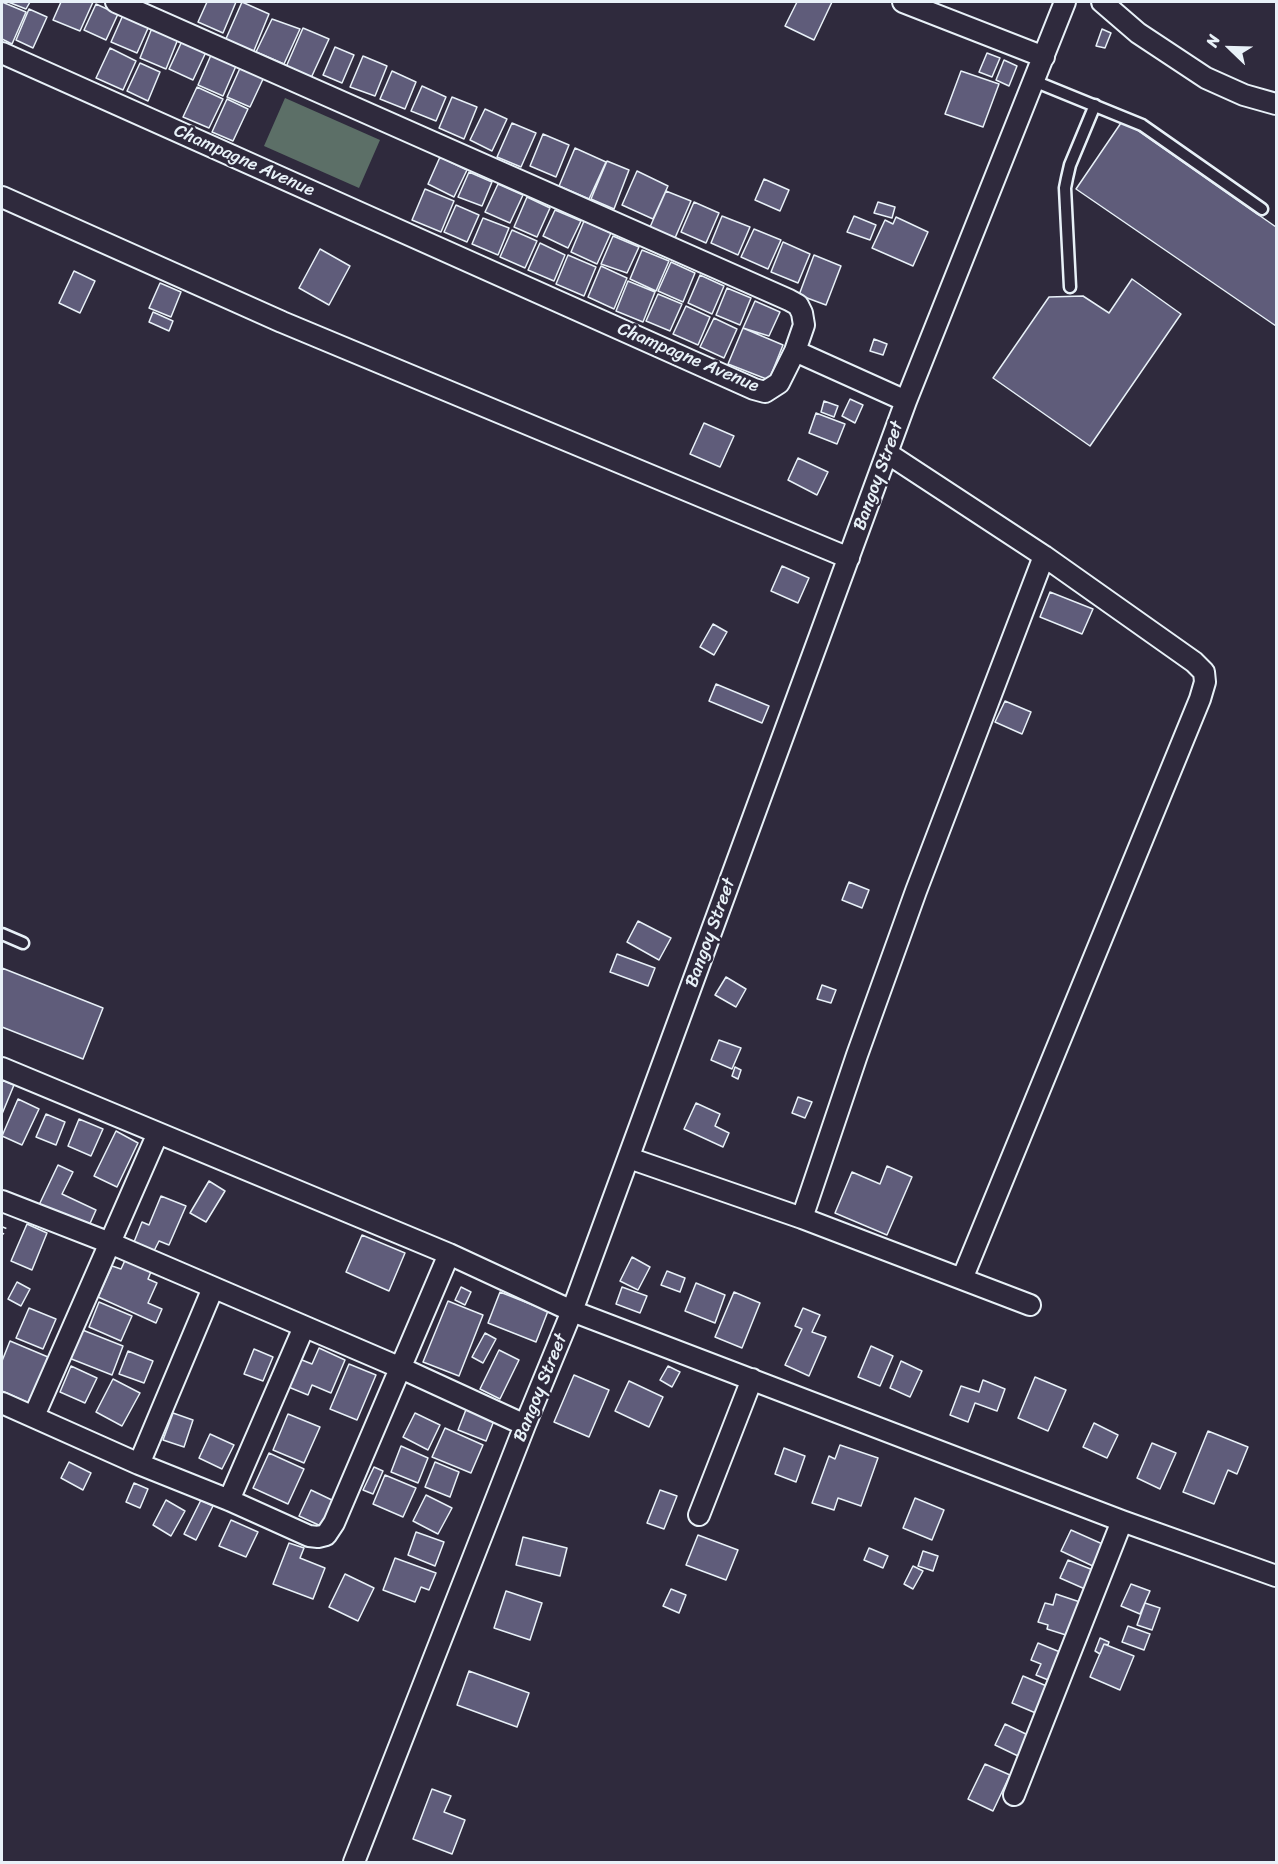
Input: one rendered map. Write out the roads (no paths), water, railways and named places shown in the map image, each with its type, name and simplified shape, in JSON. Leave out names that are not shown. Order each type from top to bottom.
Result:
[{"type":"street","name":"Champagne Avenue","points":[[2,53],[754,389],[765,392],[779,383],[795,351],[804,325],[798,305],[116,2]]},
{"type":"street","points":[[903,2],[1044,57]]},
{"type":"street","name":"Bangoy Street","points":[[354,1863],[525,1425],[572,1311],[906,402],[1065,2]]},
{"type":"street","points":[[1102,2],[1138,33],[1206,78],[1244,95],[1276,104]]},
{"type":"street","points":[[2,196],[282,322],[849,558]]},
{"type":"street","points":[[795,351],[906,402]]},
{"type":"street","points":[[887,453],[1044,556],[1194,662],[1204,672],[1205,682],[962,1279]]},
{"type":"street","points":[[802,1218],[916,891],[1044,556]]},
{"type":"street","points":[[2,1068],[449,1254],[572,1311],[1122,1521],[1276,1576]]},
{"type":"street","points":[[34,1416],[158,1133]]},
{"type":"street","points":[[629,1158],[802,1218],[1030,1305]]},
{"type":"street","points":[[2,1201],[110,1243],[401,1368],[525,1425]]},
{"type":"street","points":[[2,1402],[139,1464],[229,1500],[309,1536],[326,1535],[334,1523],[449,1254]]},
{"type":"street","points":[[139,1464],[213,1288]]},
{"type":"street","points":[[229,1500],[304,1327]]},
{"type":"street","points":[[699,1515],[752,1379]]},
{"type":"street","points":[[1014,1795],[1122,1521]]},
{"type":"lane","points":[[1034,81],[1132,120],[1154,132],[1262,209]]},
{"type":"lane","points":[[1070,287],[1065,188],[1070,165],[1095,105]]},
{"type":"lane","points":[[2,934],[23,943]]}]
